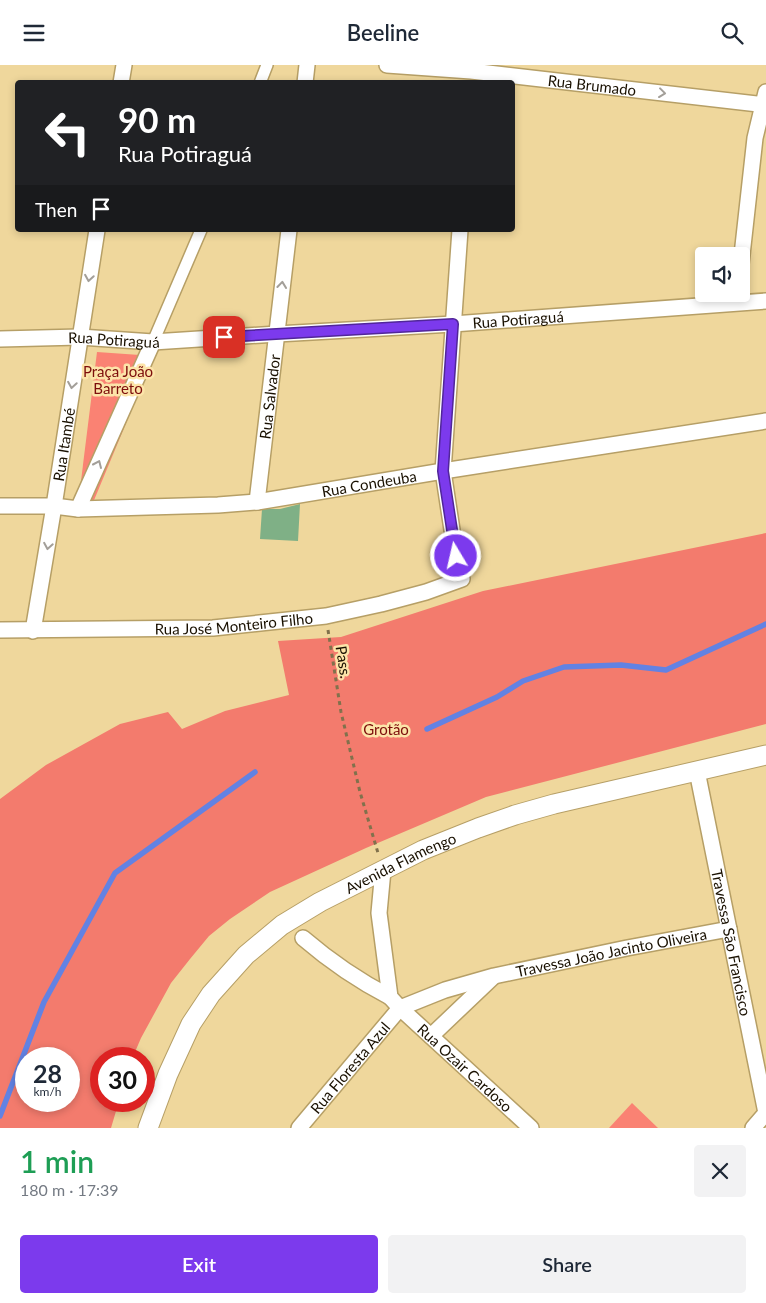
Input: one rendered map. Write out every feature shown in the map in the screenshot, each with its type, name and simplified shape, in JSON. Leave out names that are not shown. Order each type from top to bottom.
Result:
[{"type":"street","points":[[122,80],[124,65]]},
{"type":"street","points":[[261,80],[267,65]]},
{"type":"street","points":[[305,80],[307,65]]},
{"type":"street","name":"Rua Brumado","points":[[387,65],[765,101]]},
{"type":"street","points":[[743,247],[755,138],[765,101]]},
{"type":"street","name":"Rua Itambé","points":[[33,631],[97,232]]},
{"type":"street","points":[[78,509],[200,232]]},
{"type":"street","name":"Rua Salvador","points":[[257,502],[288,232]]},
{"type":"street","points":[[443,471],[460,232]]},
{"type":"street","name":"Rua Potiraguá","points":[[750,300],[766,301]]},
{"type":"street","name":"Rua Potiraguá","points":[[0,339],[80,337],[153,342],[453,324],[703,302]]},
{"type":"street","name":"Rua Condeuba","points":[[0,506],[54,506],[78,509],[257,502],[766,421]]},
{"type":"street","name":"Rua José Monteiro Filho","points":[[0,630],[213,628],[326,616],[426,592],[462,579],[456,556],[443,471]]},
{"type":"street","name":"Avenida Flamengo","points":[[148,1128],[168,1074],[191,1024],[211,994],[246,955],[282,925],[320,902],[432,847],[478,827],[554,804],[766,755]]},
{"type":"street","name":"Travessa São Francisco","points":[[697,771],[766,1113]]},
{"type":"street","points":[[383,871],[380,913],[395,1002]]},
{"type":"street","name":"Travessa João Jacinto Oliveira","points":[[395,1002],[494,976],[729,929]]},
{"type":"street","name":"Rua Ozair Cardoso","points":[[303,938],[341,969],[395,1002],[531,1128]]},
{"type":"street","points":[[431,1036],[494,976]]},
{"type":"street","name":"Rua Floresta Azul","points":[[299,1128],[395,1002]]},
{"type":"street","points":[[753,1128],[766,1113]]},
{"type":"path","name":"Pass.","points":[[326,616],[341,712],[360,792],[383,871]]},
{"type":"green space","name":"Praça João Barreto","points":[[97,352],[154,356],[92,505],[78,505]]},
{"type":"green space","name":"Grotão","points":[[766,533],[766,724],[486,797],[366,848],[270,892],[230,919],[209,936],[171,983],[137,1047],[90,1047],[90,1112],[116,1112],[111,1128],[0,1128],[0,799],[46,765],[120,724],[168,712],[182,729],[225,711],[289,695],[278,641],[341,637],[483,591]]},
{"type":"green space","points":[[632,1103],[658,1128],[609,1128]]},
{"type":"building","points":[[300,504],[298,541],[260,539],[262,509],[280,509]]},
{"type":"waterway","points":[[427,729],[497,697],[523,681],[564,667],[621,665],[666,670],[766,624]]},
{"type":"waterway","points":[[0,1116],[44,1002],[115,873],[255,772]]},
{"type":"route","points":[[224,337],[453,324],[443,471],[456,556]]}]
